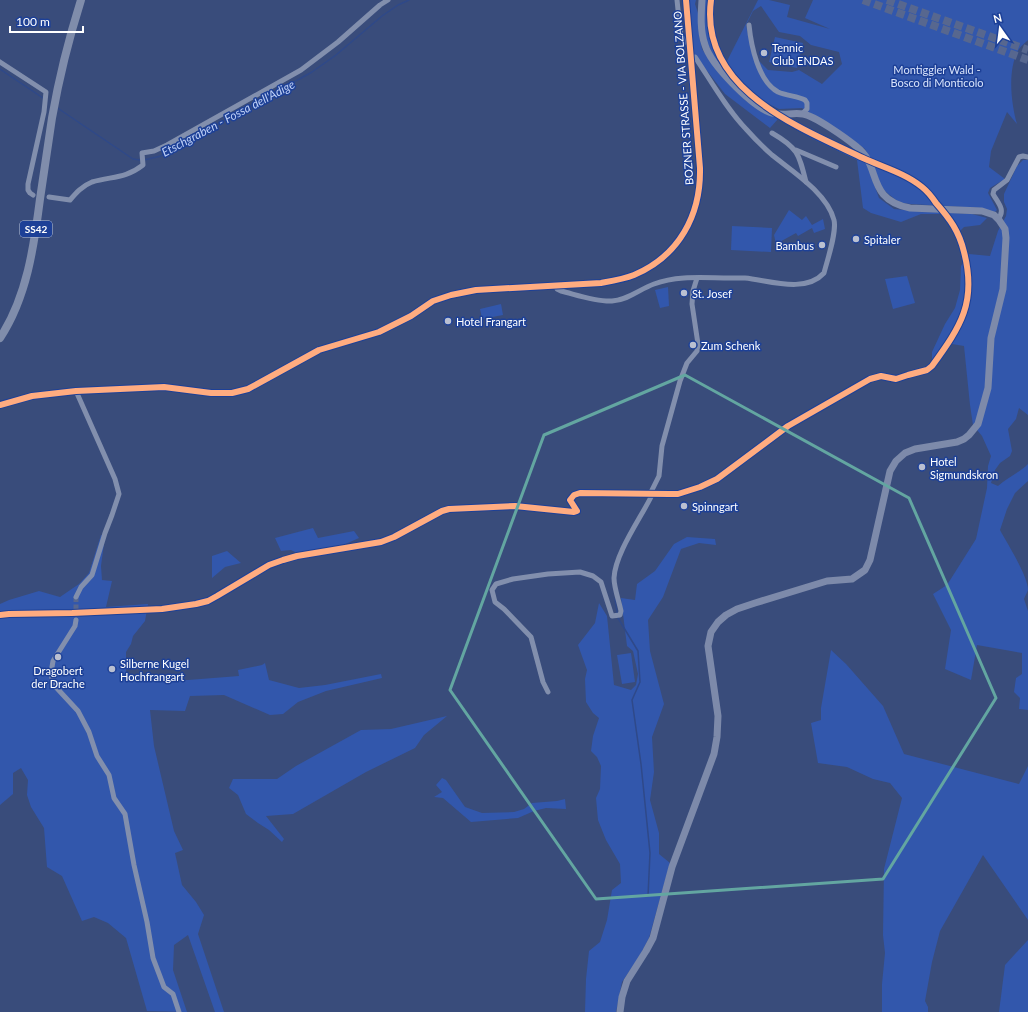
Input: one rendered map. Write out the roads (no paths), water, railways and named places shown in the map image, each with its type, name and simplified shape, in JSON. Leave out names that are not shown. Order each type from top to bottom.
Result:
[{"type":"main road","name":"SS42","points":[[0,338],[15,311],[28,270],[36,230],[56,94],[81,0]]},
{"type":"main road","points":[[620,1012],[622,997],[627,981],[653,938],[672,867],[714,754],[717,737],[718,716],[708,646],[711,632],[718,622],[726,615],[742,608],[827,581],[852,579],[865,570],[870,560],[890,471],[896,461],[911,450],[957,442],[964,439],[973,432],[978,424],[988,388],[991,338],[1003,289],[1006,238],[1005,230],[998,219],[989,213],[982,211],[910,208],[893,202],[880,191],[868,161],[860,149],[816,119],[802,114],[775,114],[758,106],[744,95],[712,60],[705,47],[701,24],[702,0]]},
{"type":"street","points":[[49,197],[70,200],[78,191],[92,182],[128,175],[135,171],[142,165],[142,153],[154,151],[166,145],[301,70],[320,57],[380,5],[388,0]]},
{"type":"street","points":[[677,0],[681,36],[686,42],[690,42]]},
{"type":"street","name":"BOZNER STRASSE - VIA BOLZANO","points":[[0,405],[32,396],[76,391],[164,388],[211,393],[232,392],[248,388],[319,350],[379,332],[410,316],[433,301],[441,298],[476,290],[601,283],[633,276],[645,270],[667,254],[682,236],[692,218],[697,204],[700,184],[686,0]]},
{"type":"street","points":[[749,25],[752,49],[763,76],[777,92],[805,100],[807,110],[802,114]]},
{"type":"street","points":[[556,285],[557,290],[611,301],[627,298],[653,284],[665,280],[683,278],[746,278],[784,285],[807,283],[820,277],[824,273],[834,229],[834,221],[827,204],[746,129],[724,101],[695,57],[691,57]]},
{"type":"street","points":[[0,62],[46,92],[45,104],[28,184],[28,190],[30,194],[33,195]]},
{"type":"street","points":[[772,133],[788,142],[796,150],[800,159],[806,183]]},
{"type":"street","points":[[796,150],[836,167]]},
{"type":"street","points":[[998,219],[1002,214],[1002,210],[993,194],[994,190],[1007,180],[1019,157],[1028,157]]},
{"type":"street","points":[[548,692],[542,682],[531,637],[504,609],[495,602],[492,590],[496,584],[513,579],[548,574],[580,572],[593,576],[601,582],[612,616],[620,614],[622,611],[614,579],[615,570],[623,548],[652,497],[651,492],[659,476],[662,446],[680,381],[687,363],[697,351],[698,344],[692,304],[693,291],[698,278]]},
{"type":"street","points":[[76,391],[115,479],[119,494],[92,575],[81,587],[76,597]]},
{"type":"street","points":[[76,620],[75,626],[53,661],[51,673],[53,684],[78,711],[89,732],[96,756],[109,775],[114,798],[125,814],[153,958],[164,987],[173,994],[179,1012]]},
{"type":"waterway","name":"Etschgraben - Fossa dell'Adige","points":[[144,160],[161,156],[312,72],[336,55],[382,16],[398,5],[409,0]]},
{"type":"waterway","name":"Etschgraben - Fossa dell'Adige","points":[[0,69],[43,98]]},
{"type":"waterway","name":"Etschgraben - Fossa dell'Adige","points":[[56,107],[133,159],[140,160]]},
{"type":"waterway","points":[[615,599],[618,618],[638,651],[640,682],[632,700],[641,764],[650,853],[648,896]]},
{"type":"tunnel","points":[[863,0],[1028,60]]},
{"type":"tunnel","points":[[887,0],[1028,50]]},
{"type":"tunnel","points":[[76,597],[76,620]]},
{"type":"place","name":"Tennic Club ENDAS","points":[[764,53]]},
{"type":"place","name":"Spitaler","points":[[856,239]]},
{"type":"place","name":"Bambus","points":[[822,245]]},
{"type":"place","name":"St. Josef","points":[[684,293]]},
{"type":"place","name":"Hotel Frangart","points":[[448,321]]},
{"type":"place","name":"Zum Schenk","points":[[693,345]]},
{"type":"place","name":"Hotel Sigmundskron","points":[[922,467]]},
{"type":"place","name":"Spinngart","points":[[684,506]]},
{"type":"place","name":"Dragobert der Drache","points":[[58,657]]},
{"type":"place","name":"Silberne Kugel Hochfrangart","points":[[112,669]]},
{"type":"park label","name":"Montiggler Wald - Bosco di Monticolo","points":[[937,75]]}]
